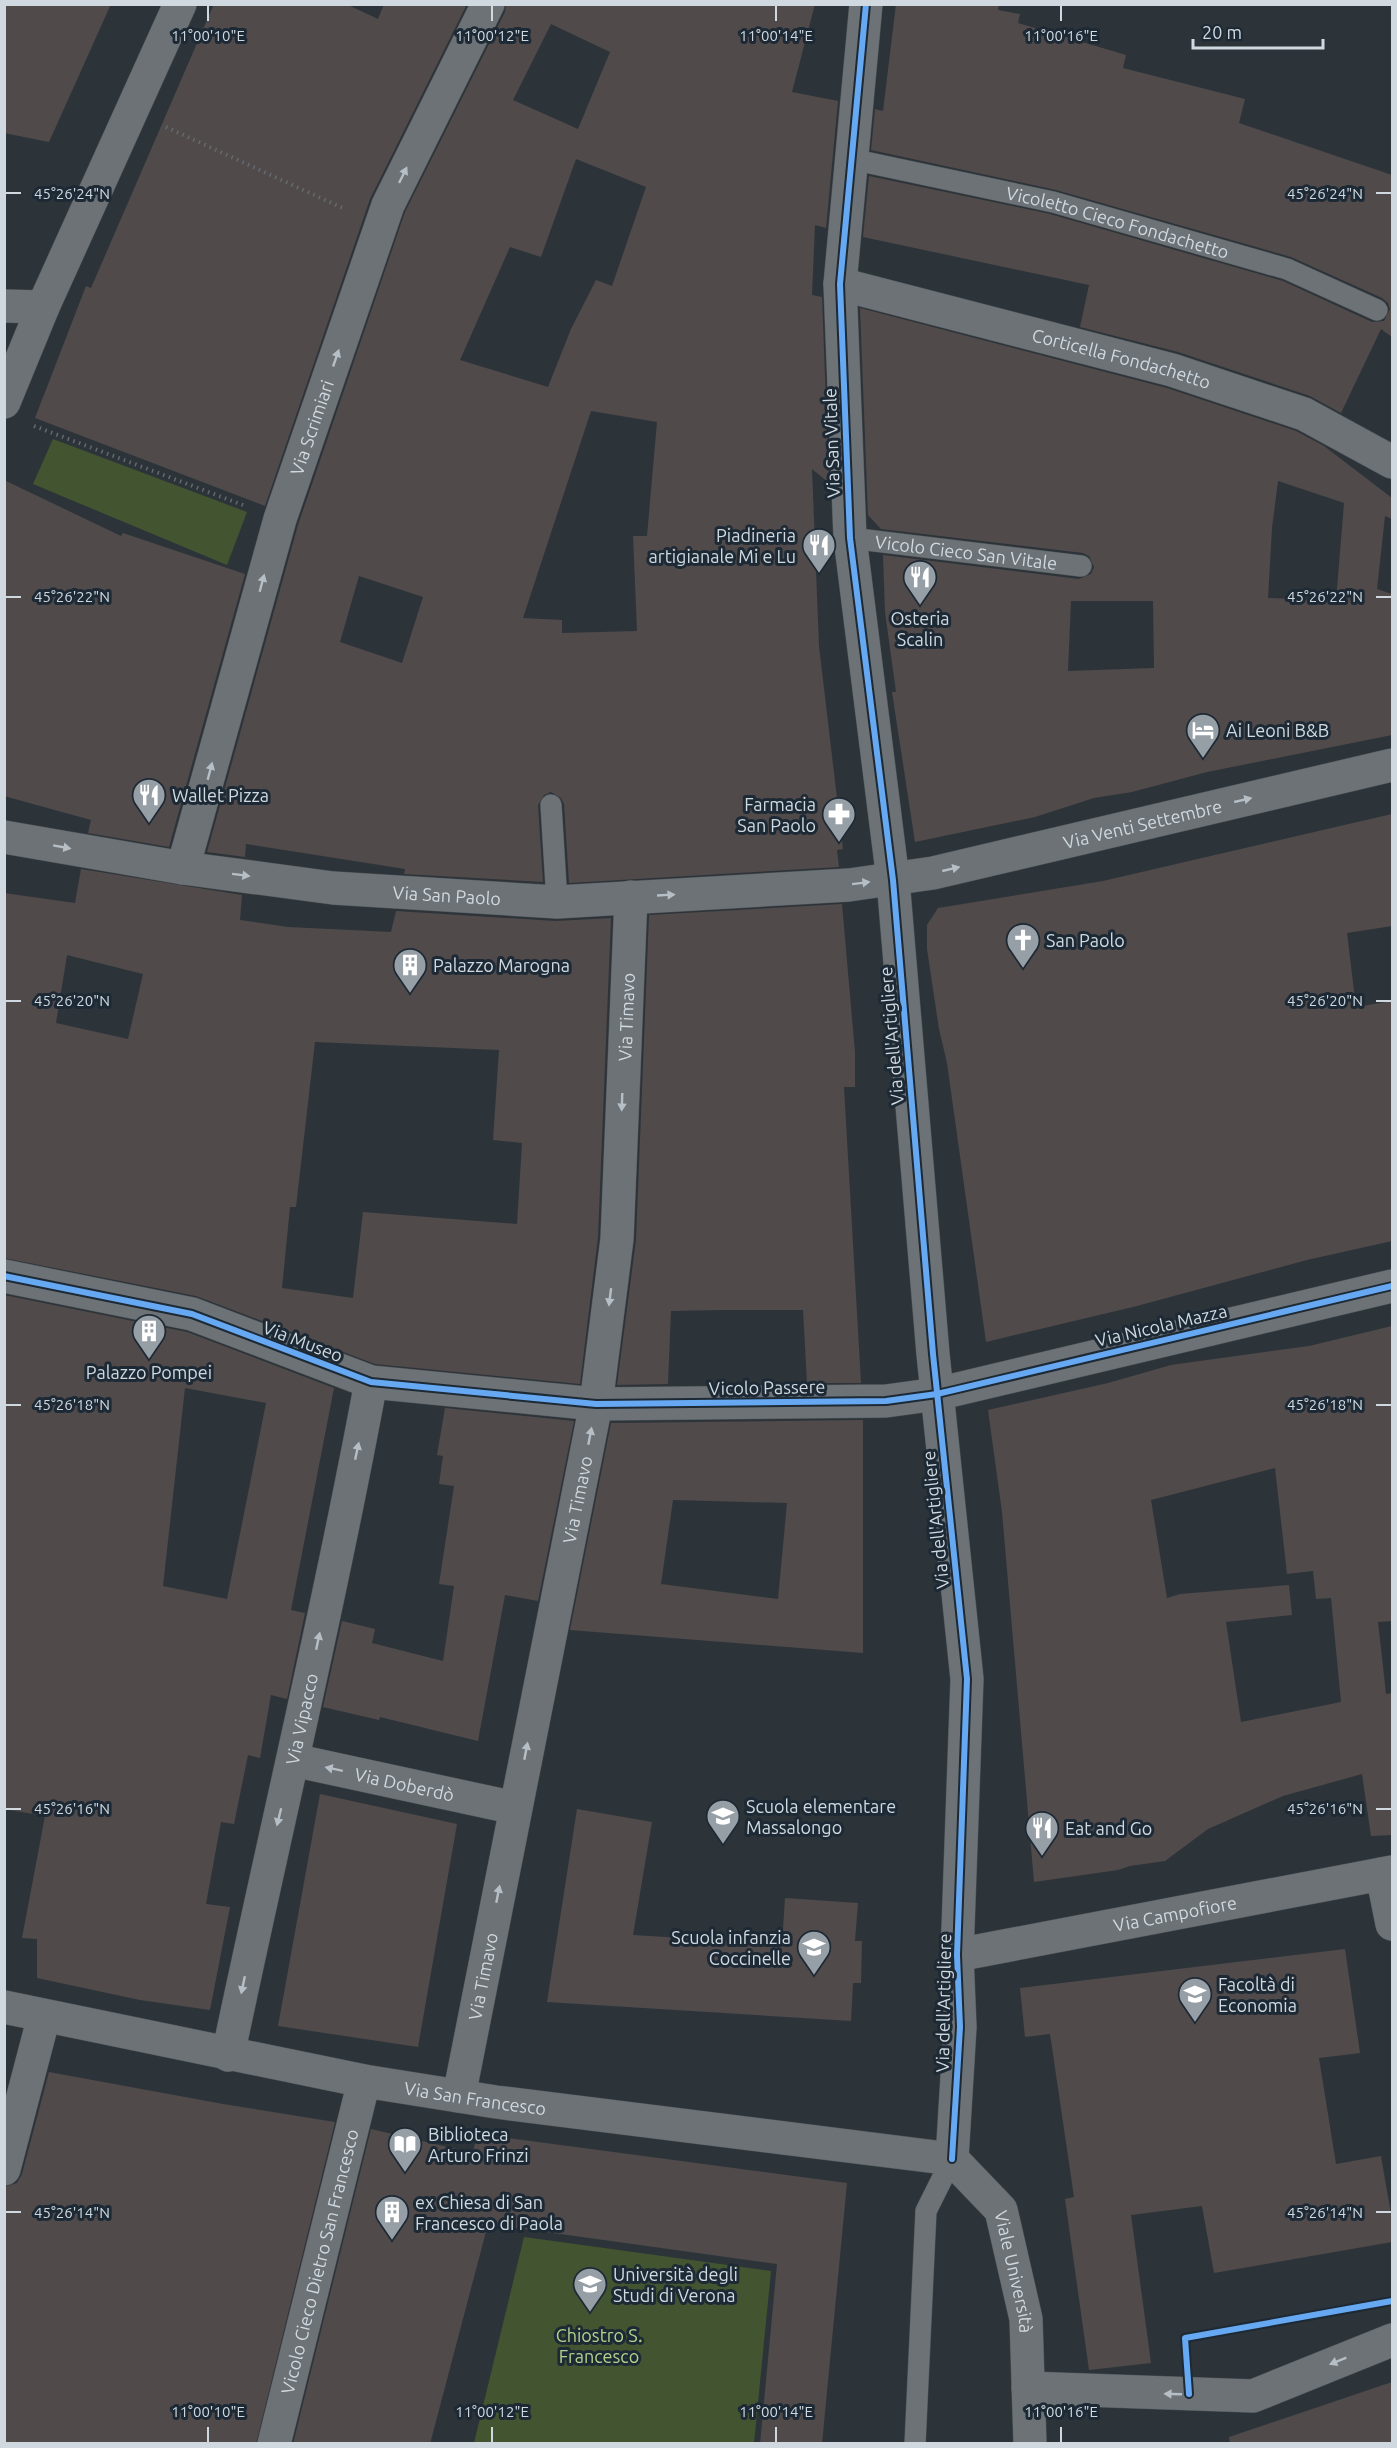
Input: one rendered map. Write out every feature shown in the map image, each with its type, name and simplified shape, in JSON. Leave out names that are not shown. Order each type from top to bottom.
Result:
[{"type":"street","points":[[16,413],[43,308],[180,4]]},
{"type":"street","name":"Via Scrimiari","points":[[183,868],[280,519],[388,205],[488,4]]},
{"type":"street","name":"Via San Vitale","points":[[866,4],[840,284],[850,538],[893,879]]},
{"type":"street","name":"Corticella Fondachetto","points":[[840,284],[1172,370],[1304,414],[1392,462]]},
{"type":"street","points":[[4,306],[43,308]]},
{"type":"street","name":"Via Venti Settembre","points":[[893,879],[933,873],[1392,765]]},
{"type":"street","name":"Via San Paolo","points":[[4,837],[183,868],[333,888],[558,902],[849,885],[893,879]]},
{"type":"street","name":"Via dell'Artigliere","points":[[893,879],[937,1394],[967,1679],[957,1955],[960,2027],[952,2159]]},
{"type":"street","name":"Via Timavo","points":[[459,2096],[514,1808],[596,1404],[617,1239],[631,897]]},
{"type":"street","name":"Via Museo","points":[[4,1276],[192,1314],[371,1383],[596,1404]]},
{"type":"street","name":"Via Nicola Mazza","points":[[937,1394],[1392,1286]]},
{"type":"street","name":"Via Vipacco","points":[[228,2055],[273,1841],[293,1760],[371,1383]]},
{"type":"street","name":"Vicolo Passere","points":[[596,1404],[886,1401],[937,1394]]},
{"type":"street","name":"Via Doberdò","points":[[293,1760],[514,1808]]},
{"type":"street","points":[[1387,1873],[1392,1924]]},
{"type":"street","name":"Via Campofiore","points":[[957,1955],[1387,1873]]},
{"type":"street","name":"Via San Francesco","points":[[4,2007],[228,2055],[364,2081],[496,2102],[952,2159]]},
{"type":"street","points":[[4,2169],[44,2016]]},
{"type":"street","name":"Vicolo Cieco Dietro San Francesco","points":[[274,2444],[364,2081]]},
{"type":"street","name":"Viale Università","points":[[952,2159],[1001,2210],[1026,2319],[1030,2444]]},
{"type":"street","points":[[1028,2388],[1253,2396],[1392,2340]]},
{"type":"lane","name":"Vicoletto Cieco Fondachetto","points":[[851,159],[1053,202],[1287,269],[1377,310]]},
{"type":"lane","name":"Vicolo Cieco San Vitale","points":[[850,538],[1082,566]]},
{"type":"lane","points":[[551,805],[558,902]]},
{"type":"lane","points":[[915,2444],[926,2211],[952,2159]]},
{"type":"path","points":[[179,133],[381,226]]},
{"type":"path","points":[[16,413],[280,519]]},
{"type":"green space","points":[[53,439],[247,512],[227,565],[33,484]]},
{"type":"green space","name":"Chiostro S. Francesco","points":[[524,2237],[771,2271],[754,2443],[474,2443]]},
{"type":"building","points":[[4,4],[111,4],[49,142],[4,133]]},
{"type":"building","points":[[214,4],[346,4],[378,19],[384,4],[467,4],[370,199],[265,506],[35,418],[86,286],[91,288]]},
{"type":"building","points":[[506,4],[815,4],[792,92],[838,101],[826,228],[815,225],[812,295],[822,297],[829,483],[812,469],[819,646],[843,849],[837,850],[839,867],[569,883],[564,804],[561,798],[551,792],[544,795],[538,805],[543,882],[404,874],[405,869],[246,844],[245,857],[207,852],[298,525],[405,212],[505,12]],"holes":[[[551,24],[610,52],[578,129],[513,100]],[[576,159],[646,187],[612,286],[596,280],[571,329],[548,387],[460,360],[510,247],[541,257]],[[591,411],[657,422],[647,536],[633,536],[637,631],[562,633],[562,620],[523,618]],[[359,576],[423,597],[402,663],[340,642]]]},
{"type":"building","points":[[896,4],[999,4],[998,10],[1020,14],[1018,23],[1126,55],[1123,68],[1245,99],[1239,123],[1392,175],[1392,337],[1381,329],[1341,413],[1310,396],[1178,352],[1080,327],[1089,285],[863,237],[869,176],[1050,214],[1283,281],[1372,322],[1384,321],[1390,309],[1388,303],[1382,298],[1291,257],[1056,190],[871,150],[875,109],[883,111]]},
{"type":"building","points":[[860,308],[1167,388],[1296,431],[1324,446],[1392,498],[1392,519],[1385,516],[1377,589],[1392,594],[1392,735],[1207,772],[1132,792],[1094,798],[1035,817],[915,842],[892,692],[896,692],[885,612],[883,555],[1079,579],[1091,574],[1094,567],[1089,556],[1083,553],[881,529],[868,515]],"holes":[[[1278,481],[1344,503],[1336,601],[1268,598],[1272,528]],[[1071,601],[1153,601],[1154,668],[1068,671]]]},
{"type":"building","points":[[4,480],[121,536],[123,533],[245,574],[169,847],[88,833],[91,820],[4,796]]},
{"type":"building","points":[[1392,814],[1392,926],[1347,933],[1356,1007],[1392,1001],[1392,1241],[1307,1260],[1137,1306],[986,1342],[947,1063],[939,1029],[927,949],[927,925],[938,908],[1103,881]]},
{"type":"building","points":[[81,869],[242,895],[240,920],[288,927],[391,932],[396,911],[556,921],[611,918],[598,1237],[580,1384],[375,1364],[196,1296],[4,1258],[4,893],[75,903]],"holes":[[[67,955],[143,974],[128,1039],[56,1023]],[[315,1042],[499,1050],[493,1140],[522,1143],[517,1224],[363,1212],[353,1298],[282,1288],[290,1207],[296,1207]]]},
{"type":"building","points":[[842,904],[855,1052],[855,1087],[844,1087],[861,1383],[807,1383],[803,1310],[718,1310],[671,1311],[668,1384],[617,1385],[636,1240],[649,915]]},
{"type":"building","points":[[4,1295],[187,1332],[334,1388],[291,1610],[305,1613],[287,1699],[271,1695],[260,1758],[248,1755],[234,1824],[221,1822],[206,1904],[230,1907],[210,2010],[140,2000],[37,1978],[37,1939],[22,1938],[45,1816],[4,1809]],"holes":[[[185,1388],[266,1403],[227,1599],[163,1586]]]},
{"type":"building","points":[[1392,1326],[1392,1621],[1378,1622],[1386,1694],[1392,1693],[1392,1835],[1371,1836],[1362,1774],[1283,1796],[1208,1829],[1165,1861],[1034,1882],[1002,1512],[988,1410],[1108,1383],[1171,1365],[1309,1346]],"holes":[[[1275,1468],[1287,1574],[1313,1571],[1316,1599],[1331,1598],[1341,1702],[1241,1722],[1226,1622],[1292,1615],[1289,1585],[1180,1594],[1167,1598],[1151,1500]]]},
{"type":"building","points":[[445,1408],[574,1421],[538,1601],[505,1595],[478,1741],[380,1717],[379,1720],[323,1707],[342,1621],[375,1629],[372,1643],[443,1661],[454,1586],[439,1584],[454,1486],[439,1484],[443,1456],[437,1455]]},
{"type":"building","points":[[863,1420],[863,1653],[570,1630],[611,1423]],"holes":[[[673,1500],[787,1503],[778,1599],[661,1584]]]},
{"type":"building","points":[[320,1794],[457,1824],[418,2047],[278,2026]]},
{"type":"building","points":[[577,1809],[652,1822],[633,1935],[782,1944],[785,1898],[858,1903],[855,1941],[862,1941],[861,1983],[853,1983],[851,2021],[547,2002]]},
{"type":"building","points":[[1345,1949],[1360,2053],[1319,2058],[1336,2164],[1381,2156],[1392,2220],[1392,2242],[1214,2273],[1202,2206],[1131,2215],[1151,2363],[1089,2370],[1065,2199],[1074,2197],[1050,2034],[1025,2037],[1020,1988]]},
{"type":"building","points":[[49,2072],[335,2122],[256,2444],[4,2444],[4,2187],[17,2183],[22,2174]]},
{"type":"building","points":[[371,2129],[473,2153],[477,2134],[847,2183],[822,2444],[760,2444],[777,2264],[488,2224],[430,2444],[293,2444]]},
{"type":"building","points":[[1392,2382],[1392,2444],[1230,2444],[1229,2437]]},
{"type":"cycle path","points":[[866,4],[840,284],[850,538],[893,880],[933,1354],[967,1679],[957,1955],[960,2027],[952,2159]]},
{"type":"cycle path","points":[[4,1276],[192,1314],[371,1382],[596,1404],[886,1401],[937,1394],[1392,1286]]},
{"type":"cycle path","points":[[1189,2394],[1185,2338],[1392,2301]]},
{"type":"place","name":"Piadineria artigianale Mi e Lu","points":[[819,574]]},
{"type":"place","name":"Osteria Scalin","points":[[920,606]]},
{"type":"place","name":"Ai Leoni B&B","points":[[1203,759]]},
{"type":"place","name":"Wallet Pizza","points":[[149,824]]},
{"type":"place","name":"Farmacia San Paolo","points":[[839,843]]},
{"type":"place","name":"San Paolo","points":[[1023,969]]},
{"type":"place","name":"Palazzo Marogna","points":[[410,994]]},
{"type":"place","name":"Palazzo Pompei","points":[[149,1360]]},
{"type":"place","name":"Scuola elementare Massalongo","points":[[723,1845]]},
{"type":"place","name":"Eat and Go","points":[[1042,1857]]},
{"type":"place","name":"Scuola infanzia Coccinelle","points":[[814,1976]]},
{"type":"place","name":"Facoltà di Economia","points":[[1195,2023]]},
{"type":"place","name":"Biblioteca Arturo Frinzi","points":[[405,2173]]},
{"type":"place","name":"ex Chiesa di San Francesco di Paola","points":[[392,2241]]},
{"type":"place","name":"Università degli Studi di Verona","points":[[590,2313]]}]
